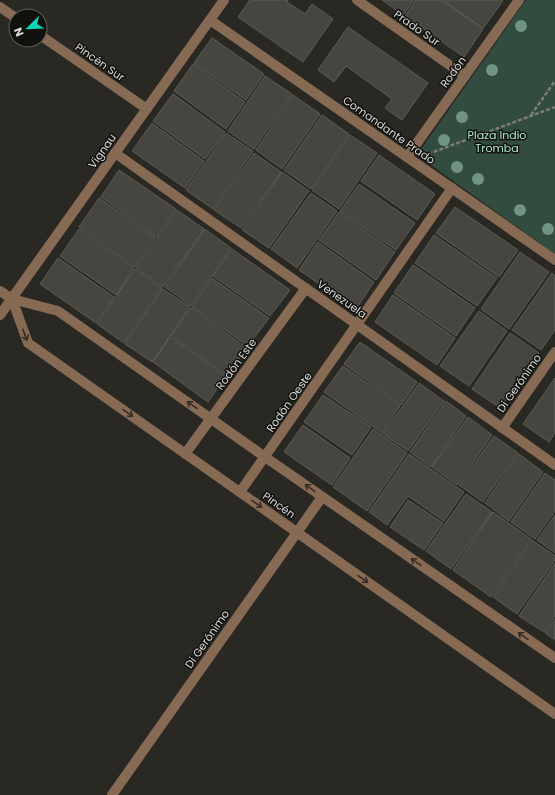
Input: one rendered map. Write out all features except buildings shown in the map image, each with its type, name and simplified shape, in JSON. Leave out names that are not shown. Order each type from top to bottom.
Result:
[{"type":"street","name":"Vignau","points":[[0,315],[224,0]]},
{"type":"street","name":"Prado Sur","points":[[356,0],[465,76]]},
{"type":"street","name":"Rodón","points":[[407,157],[519,0]]},
{"type":"street","name":"Comandante Prado","points":[[210,20],[555,260]]},
{"type":"street","name":"Pincén Sur","points":[[48,41],[147,109]]},
{"type":"street","name":"Venezuela","points":[[115,153],[555,465]]},
{"type":"street","points":[[357,325],[452,188]]},
{"type":"street","name":"Rodón Este","points":[[185,454],[306,288]]},
{"type":"street","points":[[0,291],[12,299],[58,311],[322,497],[555,658]]},
{"type":"street","name":"Pincén","points":[[12,299],[28,343],[555,714]]},
{"type":"street","name":"Rodón Oeste","points":[[240,492],[357,325]]},
{"type":"street","name":"Di Gerónimo","points":[[502,428],[555,352]]},
{"type":"street","name":"Di Gerónimo","points":[[112,795],[322,497]]},
{"type":"path","points":[[531,116],[555,81]]},
{"type":"path","points":[[426,154],[555,107]]},
{"type":"path","points":[[426,154],[431,148]]},
{"type":"path","points":[[426,154],[433,159]]},
{"type":"green space","name":"Plaza Indio Tromba","points":[[526,0],[555,0],[555,254],[417,155]]}]
